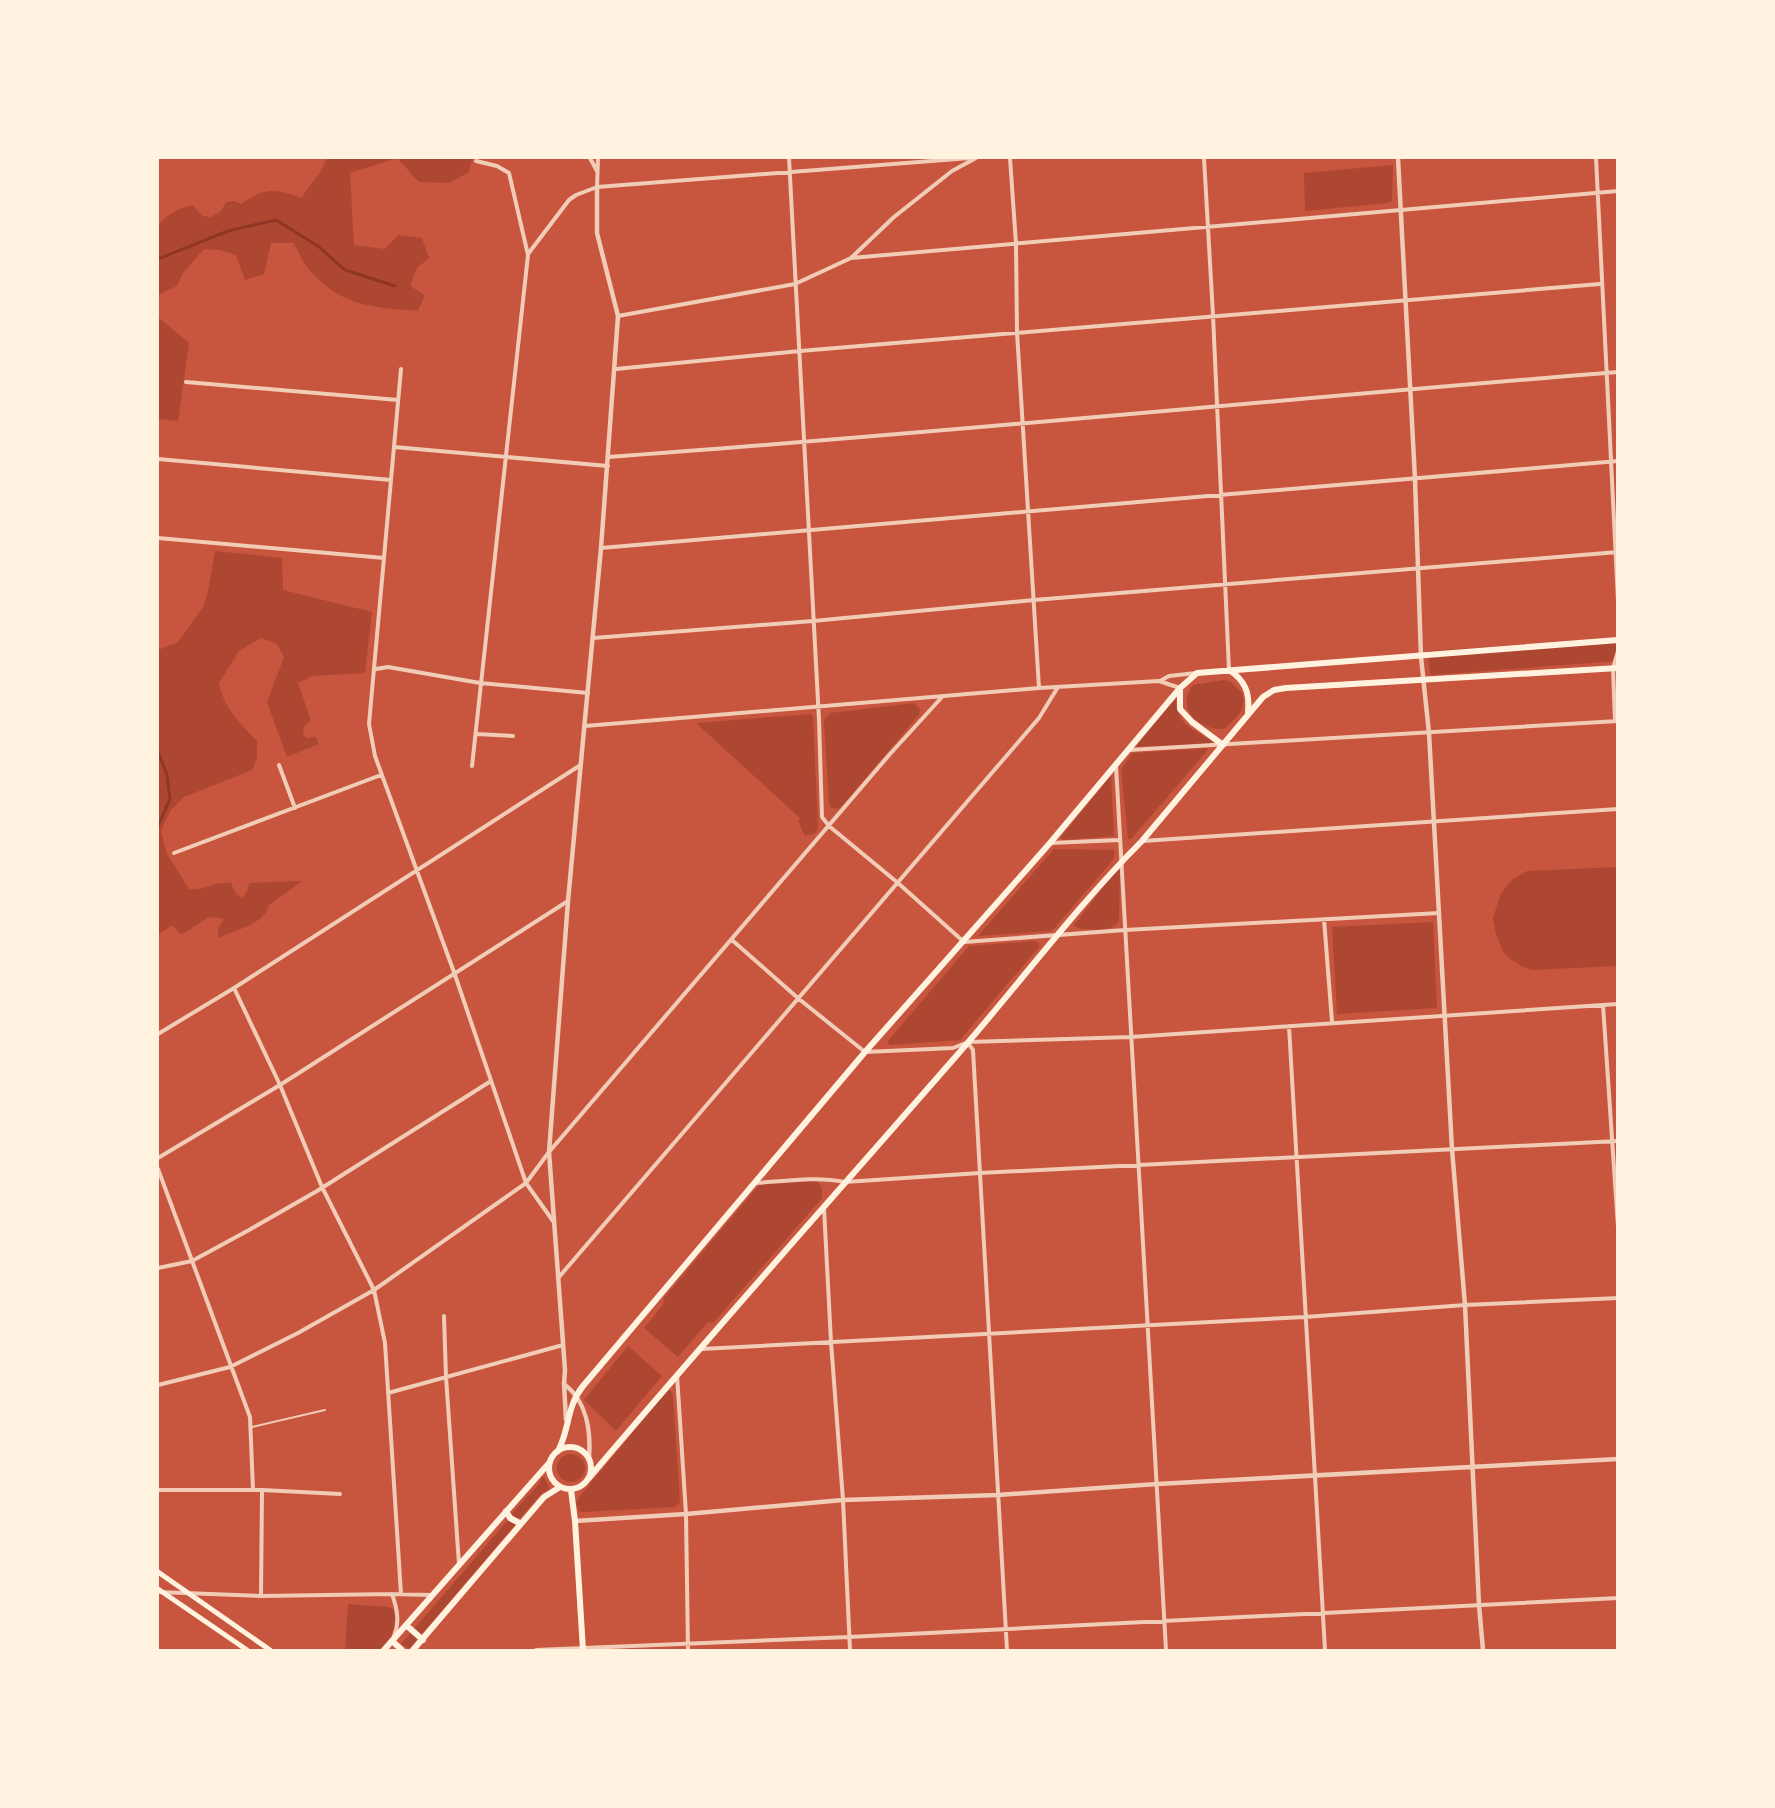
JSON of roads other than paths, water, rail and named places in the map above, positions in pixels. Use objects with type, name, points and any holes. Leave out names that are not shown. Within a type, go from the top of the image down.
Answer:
[{"type":"main road","points":[[384,1650],[550,1462],[564,1437],[576,1395],[865,1052],[1050,843],[1180,688],[1197,673],[1617,640]]},
{"type":"main road","points":[[550,1462],[552,1479],[560,1487],[571,1490],[580,1488],[968,1042],[1121,862],[1142,841],[1223,746],[1248,712],[1263,697],[1274,690],[1615,668]]},
{"type":"main road","points":[[1229,670],[1245,685],[1249,696],[1248,712]]},
{"type":"main road","points":[[1180,688],[1180,709],[1192,722],[1223,746]]},
{"type":"main road","points":[[558,1451],[564,1448],[576,1448],[585,1453],[592,1465],[589,1478]]},
{"type":"main road","points":[[413,1650],[544,1497],[560,1487]]},
{"type":"main road","points":[[571,1490],[583,1650]]},
{"type":"main road","points":[[507,1511],[510,1518],[521,1524]]},
{"type":"main road","points":[[158,1572],[270,1650]]},
{"type":"main road","points":[[159,1591],[247,1650]]},
{"type":"main road","points":[[406,1625],[423,1640]]},
{"type":"main road","points":[[392,1641],[402,1650]]},
{"type":"street","points":[[590,158],[598,172]]},
{"type":"street","points":[[567,1421],[564,1384],[566,1370],[549,1152],[579,766],[585,726],[616,369],[618,316],[597,233],[598,158]]},
{"type":"street","points":[[789,158],[822,817],[829,826],[964,942],[1125,930],[1439,913]]},
{"type":"street","points":[[528,255],[569,200],[597,187],[970,158]]},
{"type":"street","points":[[618,316],[795,284],[850,258],[894,217],[952,171],[976,158]]},
{"type":"street","points":[[1010,158],[1016,244],[1017,332],[1039,688]]},
{"type":"street","points":[[1204,158],[1229,670]]},
{"type":"street","points":[[1398,158],[1415,478],[1421,657],[1429,733],[1452,1149],[1465,1305],[1483,1650]]},
{"type":"street","points":[[1596,158],[1600,284],[1617,601]]},
{"type":"street","points":[[472,766],[528,255],[509,173],[497,166],[476,160]]},
{"type":"street","points":[[850,258],[1617,191]]},
{"type":"street","points":[[616,369],[1213,315],[1600,284]]},
{"type":"street","points":[[402,369],[376,669],[369,724],[381,775],[455,975],[526,1183],[553,1221]]},
{"type":"street","points":[[608,457],[804,443],[1409,388],[1617,372]]},
{"type":"street","points":[[186,382],[398,400]]},
{"type":"street","points":[[394,447],[608,466]]},
{"type":"street","points":[[158,459],[391,480]]},
{"type":"street","points":[[601,548],[1617,461]]},
{"type":"street","points":[[158,538],[384,558]]},
{"type":"street","points":[[593,638],[1616,552]]},
{"type":"street","points":[[1129,750],[1616,721],[1617,651]]},
{"type":"street","points":[[376,669],[388,667],[480,683],[588,693]]},
{"type":"street","points":[[1159,681],[1169,676],[1197,673]]},
{"type":"street","points":[[585,726],[1039,688],[1159,681],[1180,688]]},
{"type":"street","points":[[559,1277],[1039,718],[1058,687]]},
{"type":"street","points":[[158,1385],[230,1367],[298,1333],[374,1290],[526,1183],[549,1152],[942,697]]},
{"type":"street","points":[[476,734],[513,736]]},
{"type":"street","points":[[279,765],[295,808]]},
{"type":"street","points":[[158,1034],[234,988],[579,766]]},
{"type":"street","points":[[1116,766],[1166,1650]]},
{"type":"street","points":[[174,853],[381,775]]},
{"type":"street","points":[[1142,841],[1617,809]]},
{"type":"street","points":[[1050,843],[1119,840]]},
{"type":"street","points":[[158,1158],[280,1085],[568,901]]},
{"type":"street","points":[[1324,919],[1332,1022]]},
{"type":"street","points":[[732,940],[799,999],[865,1052],[953,1048],[968,1042],[1131,1037],[1617,1004]]},
{"type":"street","points":[[234,988],[280,1085],[322,1187],[374,1290],[384,1334],[401,1594]]},
{"type":"street","points":[[1604,1005],[1615,1142],[1617,1227]]},
{"type":"street","points":[[1289,1026],[1305,1317],[1317,1476],[1325,1650]]},
{"type":"street","points":[[968,1042],[973,1050],[1007,1650]]},
{"type":"street","points":[[158,1268],[192,1261],[322,1187],[491,1081]]},
{"type":"street","points":[[756,1183],[801,1180],[845,1182],[980,1173],[1615,1142]]},
{"type":"street","points":[[158,1169],[250,1417],[253,1490]]},
{"type":"street","points":[[824,1208],[843,1500],[850,1650]]},
{"type":"street","points":[[699,1349],[1617,1298]]},
{"type":"street","points":[[444,1316],[459,1565]]},
{"type":"street","points":[[388,1393],[563,1345]]},
{"type":"street","points":[[677,1374],[686,1514],[688,1650]]},
{"type":"street","points":[[564,1384],[576,1395],[586,1419],[590,1438],[589,1458]]},
{"type":"street","points":[[575,1521],[843,1500],[998,1495],[1617,1459]]},
{"type":"street","points":[[158,1490],[262,1490],[340,1494]]},
{"type":"street","points":[[261,1596],[262,1490]]},
{"type":"street","points":[[159,1591],[261,1596],[431,1595]]},
{"type":"street","points":[[392,1594],[398,1620],[392,1641]]},
{"type":"street","points":[[536,1650],[583,1650],[1617,1598]]},
{"type":"lane","points":[[252,1427],[325,1410]]},
{"type":"waterway","points":[[158,259],[228,231],[276,220],[318,246],[345,270],[395,286]]},
{"type":"waterway","points":[[158,751],[167,775],[170,799],[158,826]]}]
